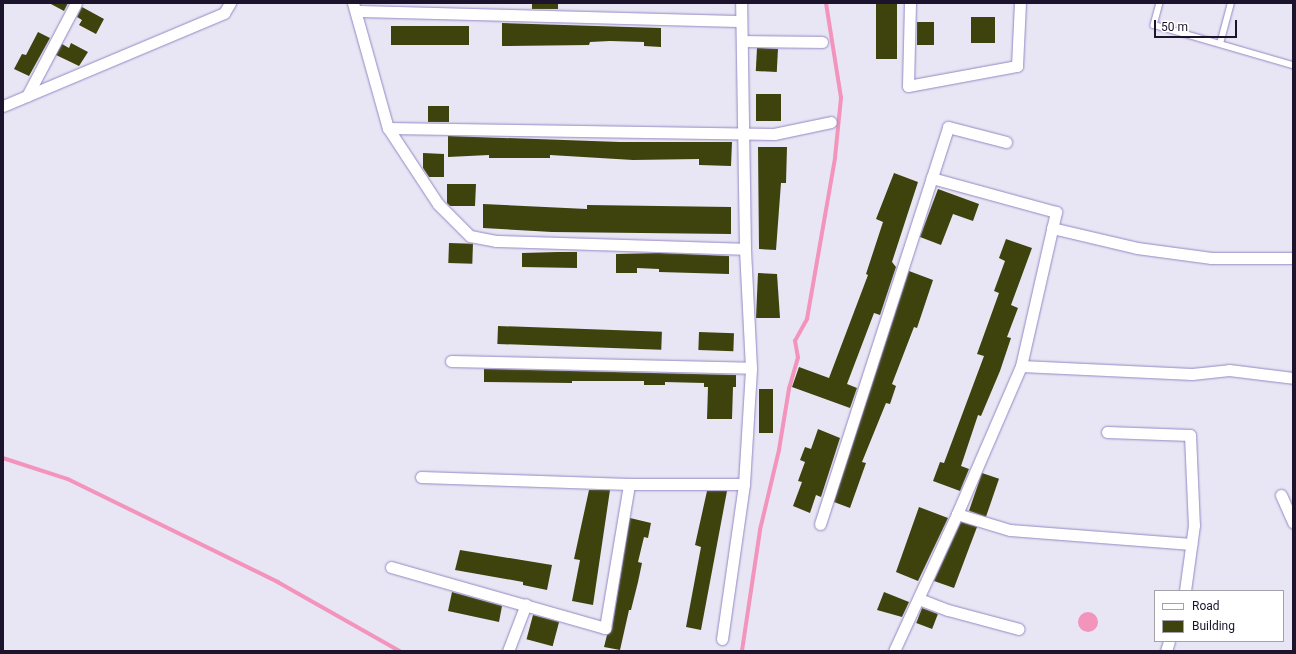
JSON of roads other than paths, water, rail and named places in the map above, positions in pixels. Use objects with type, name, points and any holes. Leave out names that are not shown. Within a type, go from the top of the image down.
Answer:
[{"type":"street","points":[[28,96],[76,3]]},
{"type":"street","points":[[3,106],[224,13],[230,3]]},
{"type":"street","points":[[722,639],[744,484],[752,368],[745,249],[745,133],[741,3]]},
{"type":"street","points":[[910,3],[908,86],[1017,66],[1020,3]]},
{"type":"street","points":[[741,21],[355,7],[388,128],[438,204],[463,230],[478,239],[745,249]]},
{"type":"street","points":[[742,41],[822,42]]},
{"type":"street","points":[[388,128],[774,134],[831,122]]},
{"type":"street","points":[[820,524],[948,127],[1006,142]]},
{"type":"street","points":[[894,651],[957,514],[1021,366],[1056,212],[932,178]]},
{"type":"street","points":[[1052,228],[1137,248],[1211,258],[1293,258]]},
{"type":"street","points":[[451,361],[752,368]]},
{"type":"street","points":[[1021,366],[1192,374],[1229,370],[1293,378]]},
{"type":"street","points":[[1107,432],[1190,435],[1194,525],[1185,590]]},
{"type":"street","points":[[421,477],[629,484],[744,484]]},
{"type":"street","points":[[391,567],[526,604],[604,628],[629,484]]},
{"type":"street","points":[[1281,495],[1293,522]]},
{"type":"street","points":[[957,514],[1010,530],[1191,544]]},
{"type":"street","points":[[919,599],[961,614],[1019,629]]},
{"type":"street","points":[[508,651],[526,604]]},
{"type":"lane","points":[[1160,3],[1154,25],[1293,64]]},
{"type":"lane","points":[[1220,44],[1231,3]]},
{"type":"waterway","points":[[742,651],[760,530],[779,450],[789,389],[798,358],[795,341],[807,319],[835,158],[841,98],[826,3]]},
{"type":"waterway","points":[[3,458],[68,479],[278,582],[400,651]]}]
